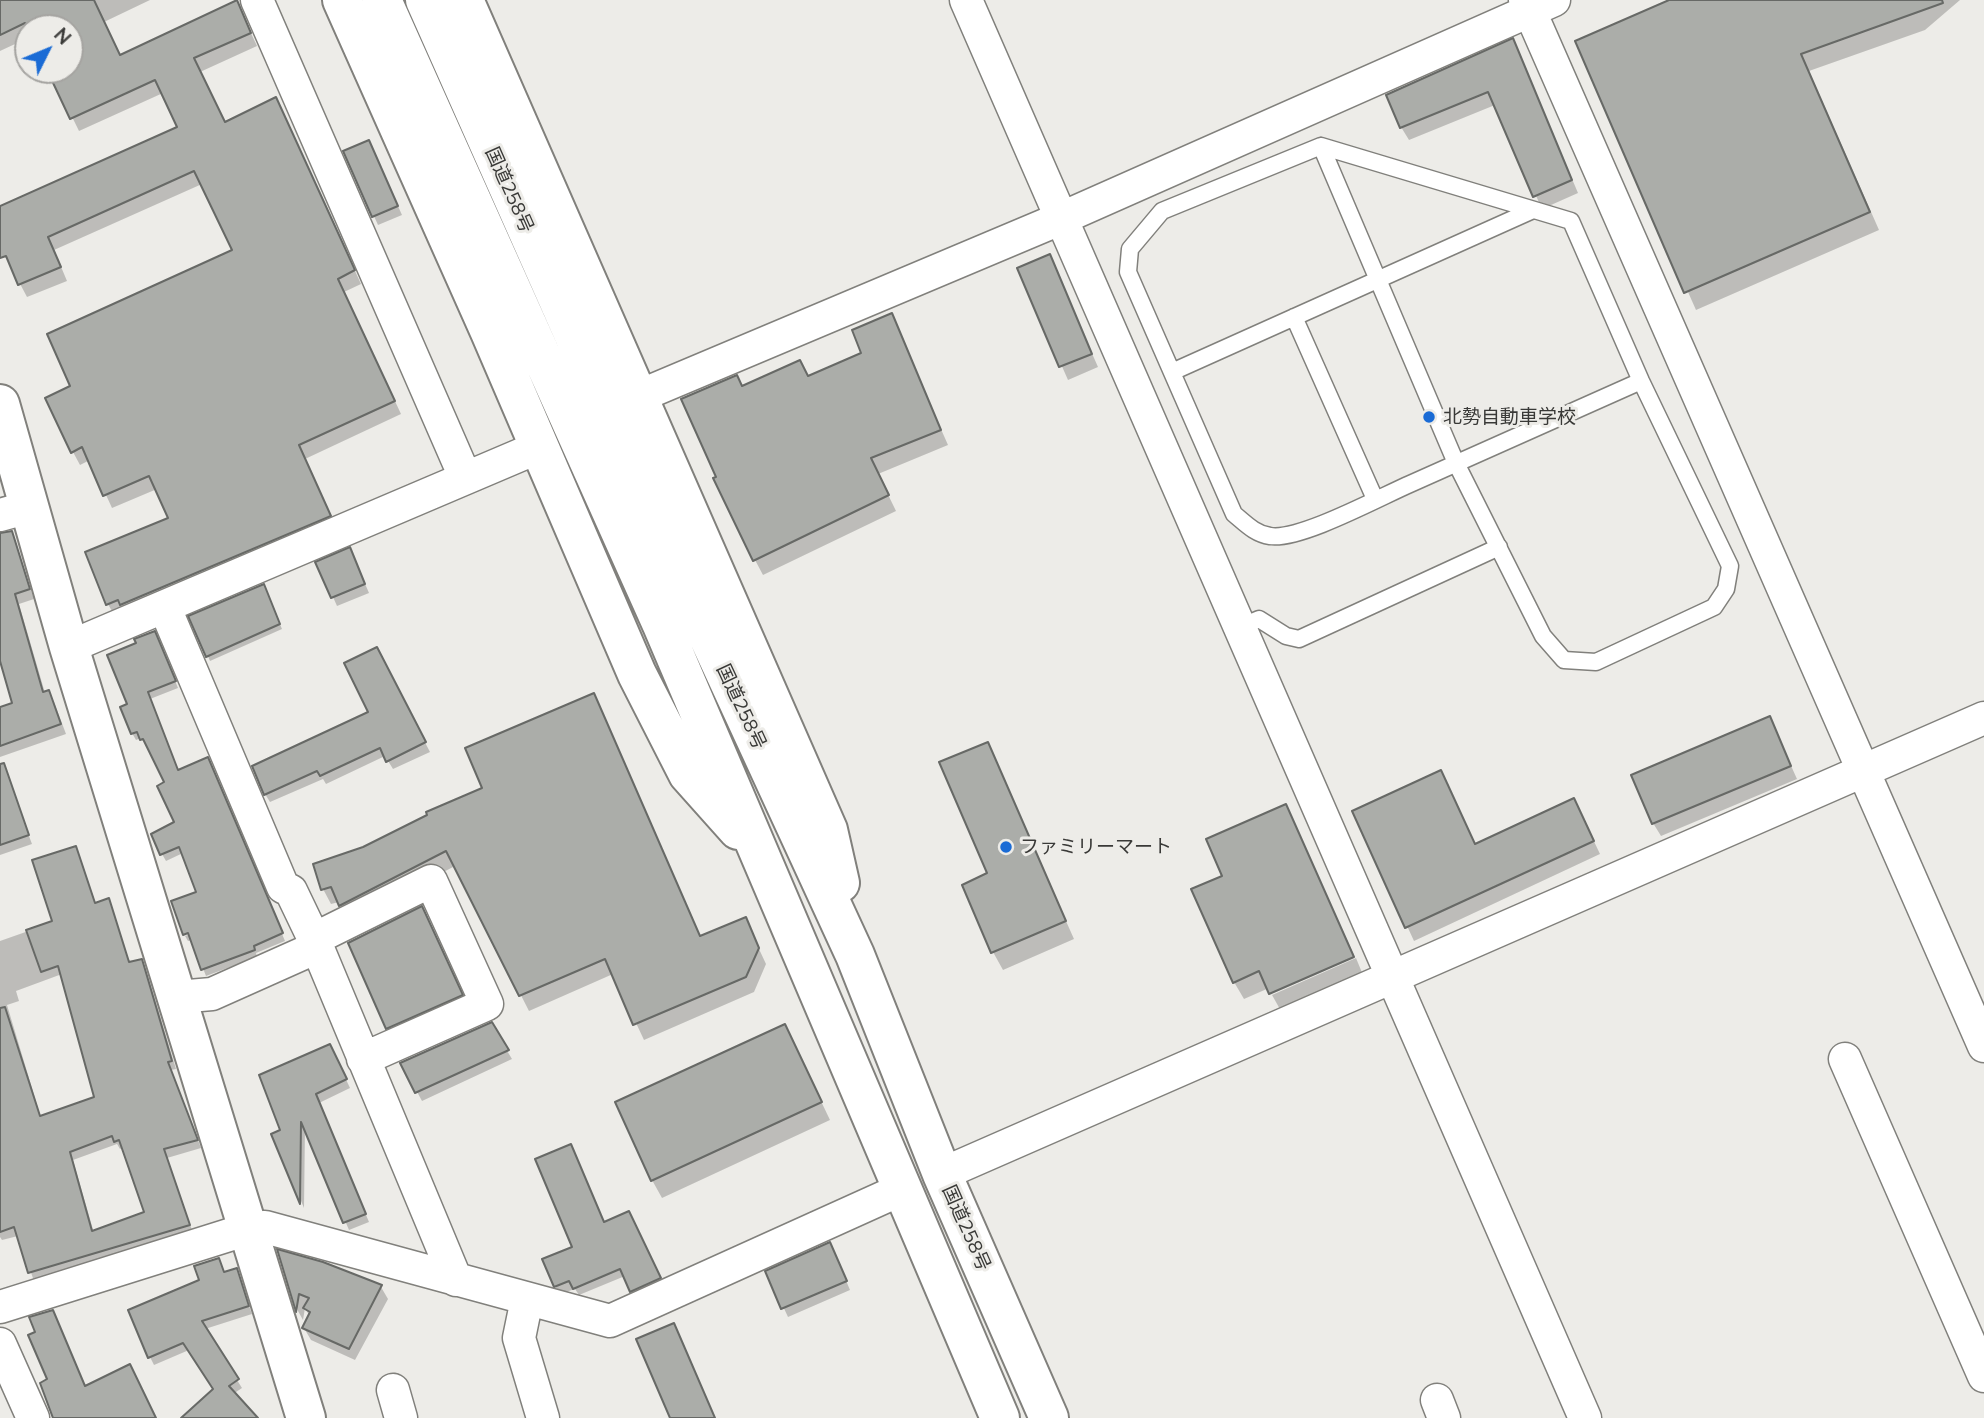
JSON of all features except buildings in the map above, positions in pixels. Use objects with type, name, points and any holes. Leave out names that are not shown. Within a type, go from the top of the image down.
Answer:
[{"type":"main road","points":[[342,0],[637,674],[688,774],[758,852]]},
{"type":"main road","name":"国道258号","points":[[382,0],[662,625],[1000,1418]]},
{"type":"main road","name":"国道258号","points":[[425,0],[695,608],[855,955],[942,1174],[1049,1418]]},
{"type":"main road","points":[[464,0],[828,830],[855,955]]},
{"type":"main road","points":[[0,404],[14,511],[69,647],[306,1418]]},
{"type":"street","points":[[257,0],[465,477]]},
{"type":"street","points":[[966,0],[1585,1418]]},
{"type":"street","points":[[637,397],[1062,218],[1536,4],[1863,771],[1984,1046]]},
{"type":"street","points":[[69,647],[539,447]]},
{"type":"street","points":[[165,608],[283,887],[291,891],[315,944],[456,1280]]},
{"type":"street","points":[[942,1174],[1394,979],[1984,718]]},
{"type":"street","points":[[177,997],[212,994],[315,944],[431,881],[487,1004],[363,1059]]},
{"type":"street","points":[[1846,1059],[1984,1376]]},
{"type":"street","points":[[0,1307],[248,1229],[265,1227],[610,1321],[901,1190]]},
{"type":"street","points":[[527,1299],[519,1338],[543,1418]]},
{"type":"street","points":[[0,1344],[33,1418]]},
{"type":"lane","points":[[1321,146],[1456,463],[1543,636],[1564,660],[1596,662],[1714,607],[1726,589],[1730,566],[1641,381],[1571,221],[1321,146],[1162,211],[1130,249],[1128,272],[1234,514],[1251,529],[1270,537],[1296,534],[1456,463],[1641,381]]},
{"type":"lane","points":[[1172,372],[1532,210]]},
{"type":"lane","points":[[1294,317],[1375,499]]},
{"type":"lane","points":[[1240,627],[1259,619],[1286,636],[1299,639],[1499,547]]},
{"type":"place","name":"北勢自動車学校","points":[[1429,417]]},
{"type":"place","name":"ファミリーマート","points":[[1006,847]]}]
